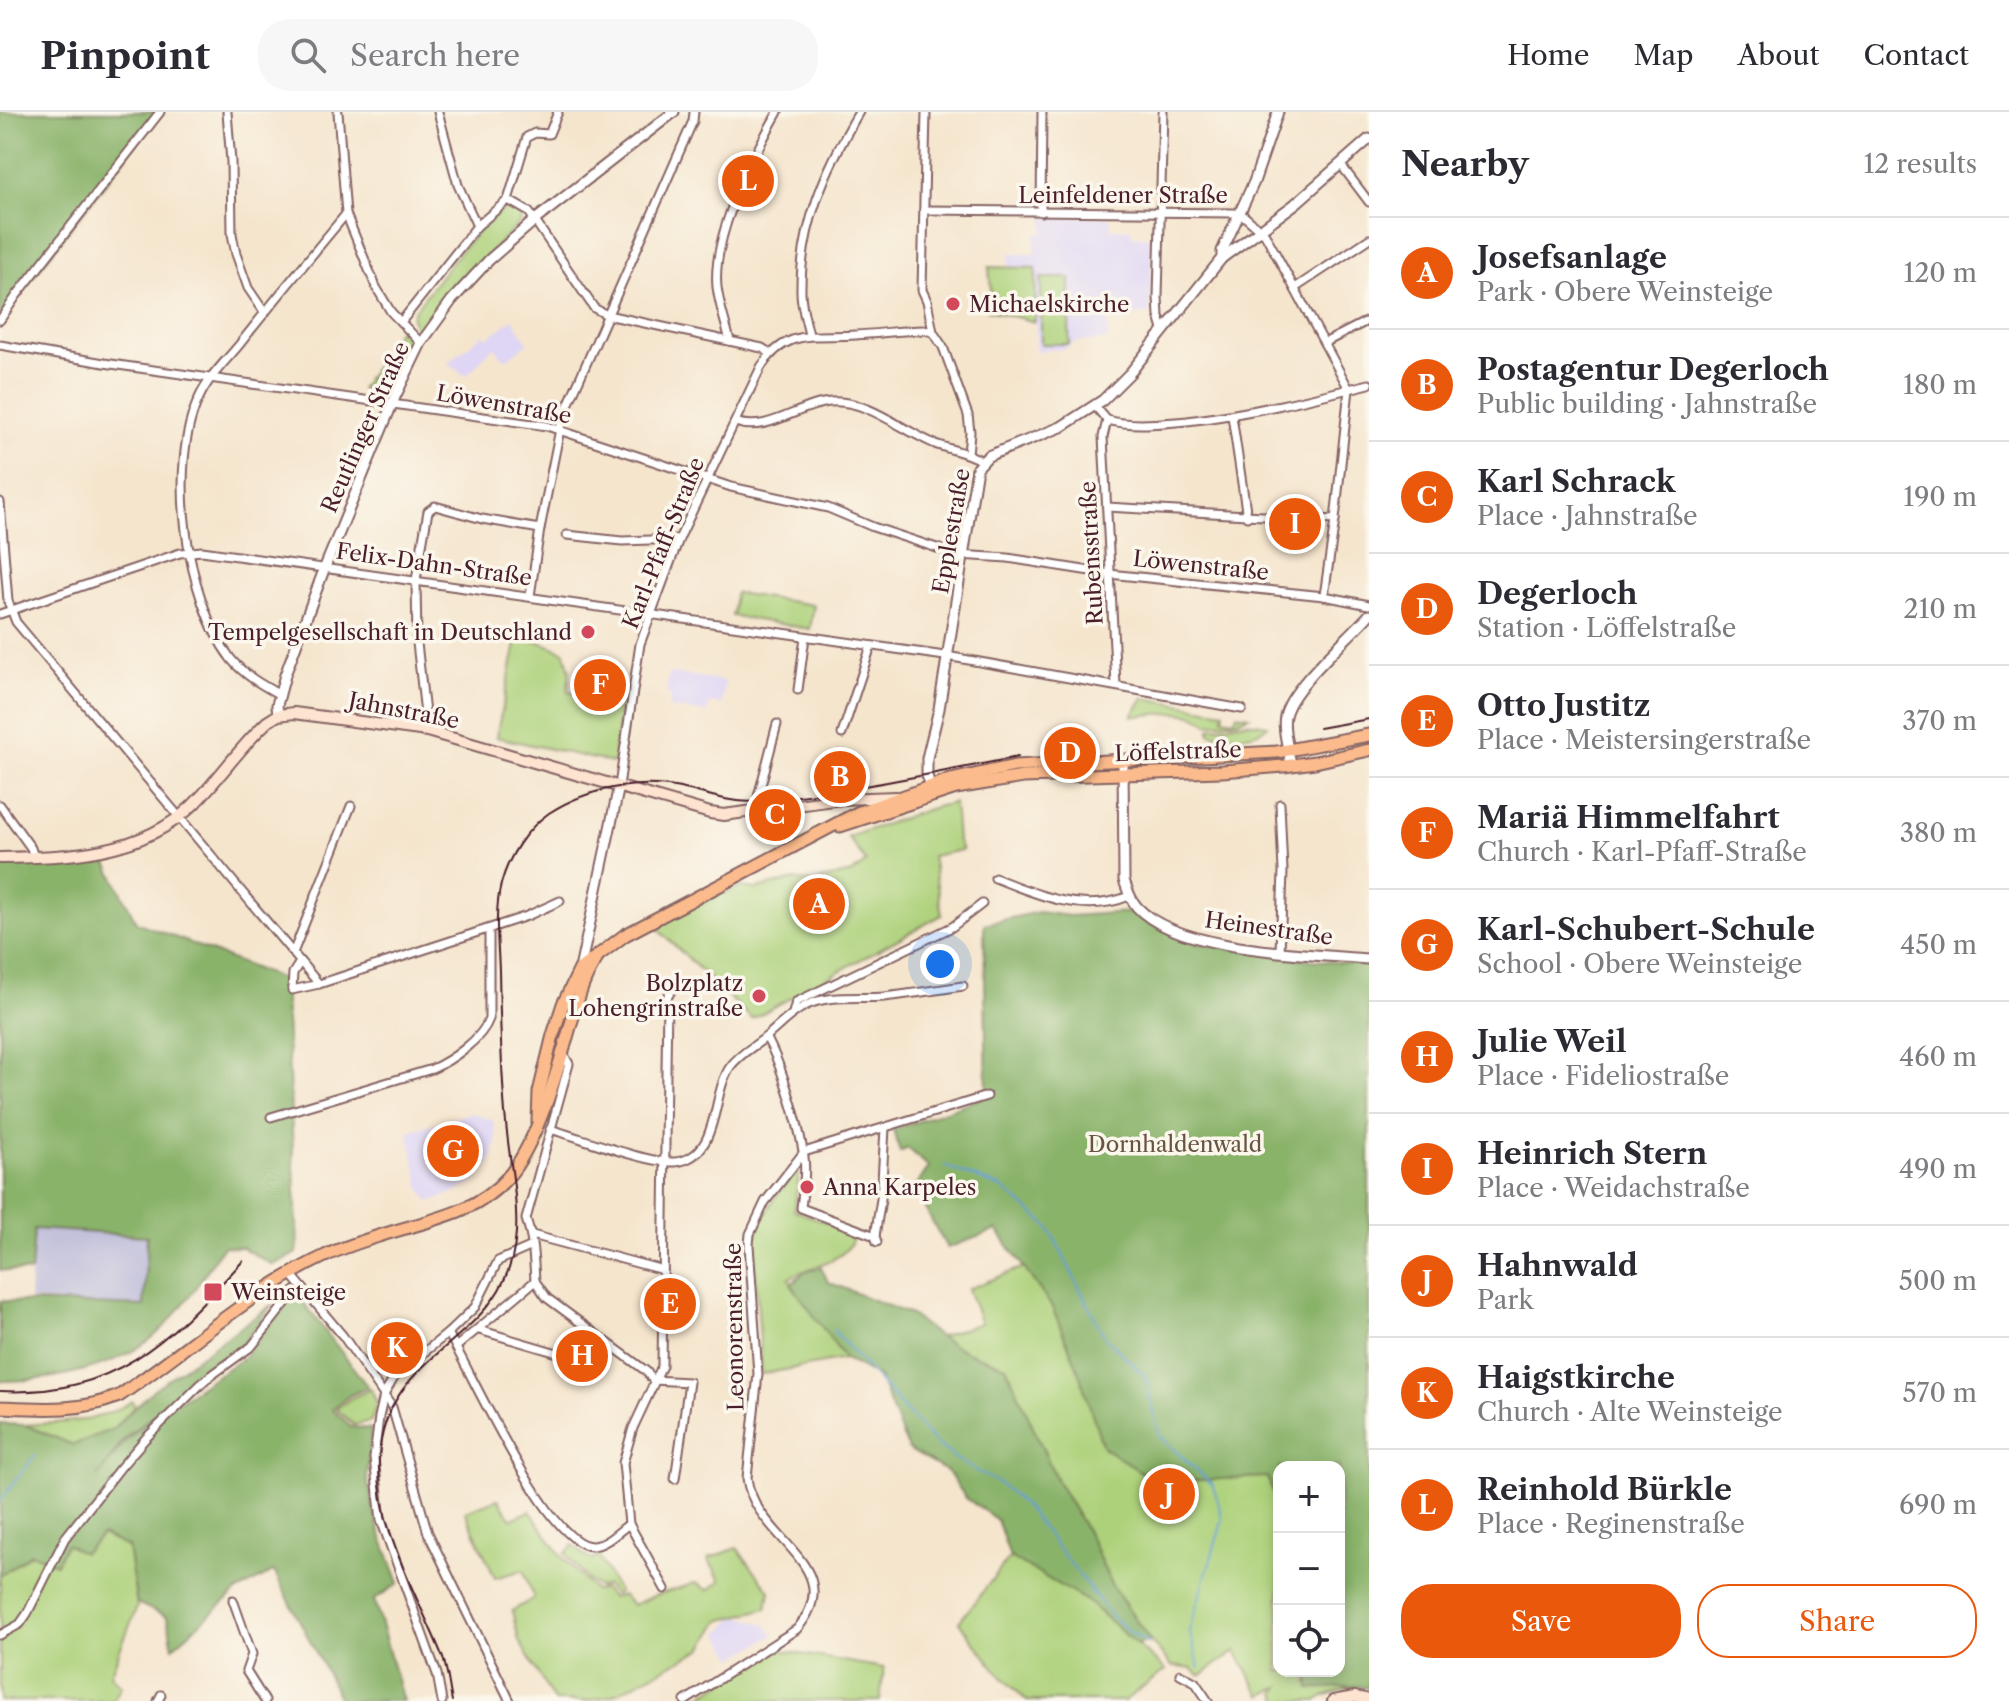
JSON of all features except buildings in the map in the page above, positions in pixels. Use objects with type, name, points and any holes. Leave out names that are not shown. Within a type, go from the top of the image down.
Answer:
[{"type":"main road","name":"Jahnstraße","points":[[278,715],[316,715],[427,731],[724,815],[841,799],[898,797]]},
{"type":"main road","points":[[0,858],[75,855],[109,849],[148,836],[181,817],[258,731],[278,715]]},
{"type":"main road","name":"Löffelstraße","points":[[828,829],[889,810],[932,790],[1015,766],[1289,750],[1369,735]]},
{"type":"main road","name":"Löffelstraße","points":[[828,829],[873,806],[932,790],[1023,777],[1291,765],[1369,750]]},
{"type":"main road","points":[[841,799],[847,818]]},
{"type":"main road","name":"Jahnstraße","points":[[854,799],[889,810]]},
{"type":"main road","points":[[538,1121],[539,1092],[553,1035],[563,1004],[580,969],[625,935],[828,829]]},
{"type":"main road","points":[[0,1407],[79,1408],[119,1396],[291,1274],[335,1251],[447,1216],[482,1200],[516,1166],[538,1121],[590,969],[603,949]]},
{"type":"main road","points":[[578,1001],[580,969]]},
{"type":"main road","points":[[1333,1701],[1355,1697],[1369,1700]]},
{"type":"street","points":[[0,320],[160,112]]},
{"type":"street","points":[[227,112],[232,234],[248,288],[265,313]]},
{"type":"street","points":[[338,112],[346,214],[376,287],[391,312],[421,343]]},
{"type":"street","points":[[438,112],[458,185],[477,226]]},
{"type":"street","points":[[558,112],[549,134],[535,133],[527,137],[508,200],[527,210],[535,220],[594,308],[607,315],[762,348],[770,353],[786,342],[809,335],[933,332]]},
{"type":"street","name":"Reutlinger Straße","points":[[278,715],[280,695],[325,567],[392,404],[421,343],[478,271],[535,220],[674,112]]},
{"type":"street","points":[[530,596],[559,429],[693,121],[694,112]]},
{"type":"street","points":[[730,341],[717,286],[718,256],[736,199],[759,145],[778,112]]},
{"type":"street","points":[[809,335],[801,293],[808,221],[820,189],[859,112]]},
{"type":"street","points":[[926,112],[922,290],[933,332],[943,347],[965,405],[970,432],[968,454]]},
{"type":"street","points":[[1041,212],[1042,112]]},
{"type":"street","points":[[1163,112],[1158,307],[1163,330]]},
{"type":"street","name":"Epplestraße","points":[[932,790],[927,776],[927,758],[935,728],[974,481],[982,461],[1000,450],[1061,427],[1095,406],[1130,373],[1222,258],[1222,251],[1241,214],[1278,112]]},
{"type":"street","points":[[1222,258],[1295,204],[1369,139]]},
{"type":"street","points":[[1341,165],[1369,202]]},
{"type":"street","name":"Reutlinger Straße","points":[[401,322],[477,226],[508,200]]},
{"type":"street","name":"Leinfeldener Straße","points":[[926,210],[1241,214],[1260,228],[1349,389]]},
{"type":"street","points":[[280,695],[245,674],[224,648],[202,601],[192,571],[183,499],[184,458],[191,416],[200,395],[346,214]]},
{"type":"street","points":[[1295,288],[1369,239]]},
{"type":"street","points":[[1324,343],[1369,320]]},
{"type":"street","name":"Löwenstraße","points":[[0,345],[23,351],[559,429],[707,479],[828,508],[940,550],[963,555],[1008,558],[1109,574],[1324,596],[1369,605]]},
{"type":"street","name":"Karl-Pfaff-Straße","points":[[580,969],[619,786],[640,644],[679,539],[770,353]]},
{"type":"street","points":[[1095,406],[1107,420],[1135,424],[1163,423],[1232,416],[1369,384]]},
{"type":"street","points":[[1324,596],[1349,389]]},
{"type":"street","points":[[735,422],[768,422],[827,402],[843,402],[861,407],[936,445],[982,461]]},
{"type":"street","points":[[1232,416],[1247,517]]},
{"type":"street","name":"Rubensstraße","points":[[1107,420],[1103,437],[1116,685]]},
{"type":"street","points":[[0,502],[10,611],[16,622],[319,984]]},
{"type":"street","points":[[427,731],[417,643],[416,580],[428,511],[435,506],[482,519],[540,529]]},
{"type":"street","points":[[1107,507],[1335,520]]},
{"type":"street","points":[[567,535],[622,541],[679,539]]},
{"type":"street","name":"Felix-Dahn-Straße","points":[[0,614],[180,553],[191,552],[325,567],[947,656],[1242,709]]},
{"type":"street","points":[[1291,765],[1284,722],[1290,702],[1369,615]]},
{"type":"street","points":[[798,690],[805,637]]},
{"type":"street","points":[[842,734],[871,646]]},
{"type":"street","points":[[758,810],[758,797],[777,724]]},
{"type":"street","points":[[995,878],[1033,893],[1088,905],[1110,904],[1129,896],[1124,880],[1123,760]]},
{"type":"street","points":[[1280,804],[1283,871],[1280,952]]},
{"type":"street","points":[[0,805],[31,848],[34,857]]},
{"type":"street","points":[[293,953],[351,806]]},
{"type":"street","name":"Heinestraße","points":[[1129,896],[1149,917],[1179,931],[1215,942],[1280,952],[1369,959]]},
{"type":"street","points":[[300,962],[293,973],[292,990],[489,929],[560,901]]},
{"type":"street","points":[[793,1013],[796,1002],[952,927],[982,904]]},
{"type":"street","points":[[271,1117],[432,1069],[453,1057],[482,1031],[489,1019],[489,929]]},
{"type":"street","points":[[550,1129],[664,1162],[688,1158],[704,1143],[726,1074],[743,1053],[793,1013],[822,1000],[963,986]]},
{"type":"street","points":[[665,1589],[629,1524],[623,1463],[633,1428],[662,1366],[667,998],[672,989]]},
{"type":"street","points":[[766,1037],[780,1070],[804,1152],[801,1208],[876,1239],[885,1128]]},
{"type":"street","points":[[563,1053],[569,1064],[526,1219],[532,1235],[530,1247],[535,1281],[547,1298],[646,1371],[653,1380],[689,1382],[675,1479]]},
{"type":"street","points":[[804,1152],[987,1096]]},
{"type":"street","name":"Leonorenstraße","points":[[685,1701],[784,1639],[808,1616],[814,1589],[809,1570],[750,1497],[747,1478],[758,1374],[750,1234],[757,1215],[772,1191],[804,1152]]},
{"type":"street","points":[[532,1235],[663,1270]]},
{"type":"street","points":[[442,1701],[437,1674],[381,1520],[374,1458],[384,1395],[395,1376],[475,1307],[498,1261],[530,1247]]},
{"type":"street","points":[[291,1274],[343,1336],[395,1416],[433,1544],[510,1701]]},
{"type":"street","points":[[456,1347],[535,1281]]},
{"type":"street","points":[[0,1635],[20,1624],[65,1538],[145,1439],[205,1380],[252,1346],[295,1291]]},
{"type":"street","points":[[479,1330],[598,1365],[607,1362]]},
{"type":"street","points":[[448,1333],[501,1436],[543,1505],[570,1534],[591,1546],[629,1524]]},
{"type":"street","points":[[233,1600],[252,1654],[246,1671],[265,1701]]},
{"type":"street","points":[[1180,1674],[1195,1682],[1208,1701]]},
{"type":"shaded area","points":[[1044,216],[1110,217],[1111,229],[1132,229],[1132,236],[1152,237],[1150,314],[1108,315],[1108,340],[1074,342],[1065,349],[1036,351],[1036,268],[1009,267],[1009,254],[1035,254],[1035,234],[1044,233]]},
{"type":"shaded area","points":[[513,319],[528,343],[505,360],[494,346],[466,376],[448,363],[483,334],[487,338]]},
{"type":"shaded area","points":[[669,673],[725,681],[722,705],[709,703],[707,713],[669,708],[671,695],[666,694]]},
{"type":"shaded area","points":[[472,1113],[494,1121],[496,1143],[492,1159],[476,1180],[429,1202],[420,1186],[408,1131]]},
{"type":"shaded area","points":[[33,1229],[148,1236],[144,1307],[29,1300]]},
{"type":"shaded area","points":[[742,1617],[765,1624],[774,1635],[735,1658],[719,1633],[734,1618]]},
{"type":"green space","points":[[0,112],[160,112],[0,320]]},
{"type":"green space","points":[[511,208],[521,217],[520,223],[443,298],[420,332],[415,329],[414,311],[446,270],[488,222]]},
{"type":"green space","points":[[989,267],[1036,268],[1035,322],[988,310],[991,291]]},
{"type":"green space","points":[[1041,278],[1070,278],[1069,344],[1041,344]]},
{"type":"green space","points":[[399,329],[412,344],[391,394],[361,389]]},
{"type":"green space","points":[[735,593],[814,605],[810,629],[732,616]]},
{"type":"green space","points":[[517,640],[540,642],[565,652],[570,672],[568,691],[621,697],[613,763],[496,737]]},
{"type":"green space","points":[[1144,698],[1224,712],[1223,718],[1234,720],[1237,714],[1249,716],[1237,721],[1208,724],[1201,718],[1183,713],[1132,716]]},
{"type":"green space","points":[[1247,722],[1268,725],[1241,736],[1210,733],[1210,728]]},
{"type":"green space","points":[[954,803],[957,839],[962,850],[932,856],[942,915],[752,1019],[650,922],[741,887],[756,889],[794,880],[811,882],[852,873],[866,862],[848,837]]},
{"type":"green space","points":[[105,859],[136,922],[284,980],[297,1253],[273,1265],[241,1247],[223,1246],[178,1311],[146,1343],[107,1363],[85,1370],[41,1379],[0,1381],[0,1301],[144,1306],[147,1236],[34,1229],[31,1272],[0,1270],[0,863]]},
{"type":"green space","name":"Dornhaldenwald","points":[[1038,912],[1069,916],[1131,912],[1194,943],[1369,965],[1369,1688],[1310,1689],[1309,1677],[1345,1677],[1345,1461],[1273,1461],[1273,1492],[1267,1477],[1156,1482],[1103,1447],[1075,1361],[1052,1307],[997,1230],[947,1248],[914,1189],[929,1167],[908,1148],[900,1152],[893,1130],[987,1096],[984,924]]},
{"type":"green space","points":[[796,1172],[799,1174],[794,1210],[853,1233],[846,1250],[838,1256],[789,1278],[845,1359],[762,1374],[754,1247],[764,1216]]},
{"type":"green space","points":[[821,1267],[828,1282],[911,1315],[966,1352],[1006,1366],[1057,1481],[1091,1539],[1111,1584],[1150,1641],[1137,1645],[1087,1601],[1010,1557],[997,1520],[966,1498],[948,1472],[908,1449],[879,1377],[845,1359],[791,1284],[803,1273]]},
{"type":"green space","points":[[1024,1267],[1052,1307],[1075,1361],[1243,1477],[1267,1477],[1273,1492],[1273,1677],[1308,1677],[1308,1683],[1357,1686],[1323,1696],[1317,1701],[1280,1701],[1276,1693],[1280,1687],[1261,1696],[1236,1651],[1200,1676],[1192,1669],[1172,1666],[1150,1641],[1111,1584],[1091,1539],[1057,1481],[1006,1366],[966,1352],[939,1337],[981,1323],[968,1289]]},
{"type":"green space","points":[[290,1298],[300,1298],[368,1387],[350,1395],[332,1409],[351,1427],[371,1429],[367,1479],[377,1524],[399,1583],[374,1600],[403,1701],[341,1701],[274,1571],[236,1592],[173,1647],[167,1617],[137,1603],[128,1547],[102,1535],[83,1553],[66,1544],[56,1564],[31,1553],[0,1576],[0,1424],[25,1425],[73,1445],[113,1429],[154,1389],[273,1304],[241,1345],[125,1438],[97,1477],[126,1440],[148,1421],[243,1358]]},
{"type":"green space","points":[[371,1389],[377,1403],[371,1421],[354,1425],[336,1409],[351,1398]]},
{"type":"green space","points":[[132,1401],[135,1406],[113,1429],[73,1445],[25,1425],[93,1418]]},
{"type":"green space","points":[[498,1499],[512,1519],[530,1511],[563,1558],[595,1591],[604,1589],[612,1598],[622,1595],[633,1605],[696,1583],[708,1590],[721,1581],[708,1559],[737,1548],[770,1591],[767,1608],[719,1621],[702,1649],[613,1695],[588,1701],[554,1701],[519,1641],[512,1611],[534,1598],[523,1570],[495,1578],[465,1511]]},
{"type":"green space","points":[[101,1535],[128,1547],[137,1607],[110,1675],[121,1686],[113,1701],[0,1701],[0,1576],[31,1553],[55,1564],[67,1543]]},
{"type":"green space","points":[[573,1545],[593,1560],[598,1555],[618,1592],[614,1595],[606,1585],[599,1588],[589,1581],[565,1554]]},
{"type":"green space","points":[[1010,1557],[1087,1601],[1166,1670],[1124,1701],[1027,1701],[1001,1676],[959,1622]]},
{"type":"green space","points":[[779,1650],[884,1668],[880,1701],[691,1701]]},
{"type":"waterway","points":[[945,1166],[1002,1188],[1048,1226],[1104,1336],[1145,1376],[1160,1437],[1213,1485],[1223,1519],[1189,1631],[1200,1669]]},
{"type":"waterway","points":[[833,1330],[934,1442],[959,1461],[1000,1484],[1025,1506],[1112,1617],[1149,1644]]},
{"type":"waterway","points":[[0,1501],[35,1455]]},
{"type":"tram line","points":[[1319,728],[1369,719]]},
{"type":"tram line","points":[[452,1701],[443,1658],[391,1537],[384,1511],[379,1459],[386,1421],[402,1391],[423,1367],[471,1324],[493,1299],[509,1270],[516,1218],[503,1085],[497,916],[501,884],[513,854],[533,827],[549,813],[581,797],[617,787],[671,786],[751,802],[857,787],[1018,757]]},
{"type":"tram line","points":[[0,1391],[41,1390],[77,1384],[109,1373],[138,1358],[190,1315],[243,1261]]},
{"type":"place","name":"Reinhold Bürkle","points":[[748,181]]},
{"type":"place","name":"Michaelskirche","points":[[953,304]]},
{"type":"place","name":"Heinrich Stern","points":[[1295,524]]},
{"type":"place","name":"Tempelgesellschaft in Deutschland","points":[[588,632]]},
{"type":"place","name":"Mariä Himmelfahrt","points":[[600,685]]},
{"type":"place","name":"Degerloch","points":[[1070,753]]},
{"type":"place","name":"Postagentur Degerloch","points":[[840,777]]},
{"type":"place","name":"Karl Schrack","points":[[775,815]]},
{"type":"place","name":"Josefsanlage","points":[[819,904]]},
{"type":"place","name":"Bolzplatz Lohengrinstraße","points":[[759,996]]},
{"type":"place","name":"Karl-Schubert-Schule","points":[[453,1151]]},
{"type":"place","name":"Anna Karpeles","points":[[807,1187]]},
{"type":"place","name":"Weinsteige","points":[[213,1292]]},
{"type":"place","name":"Otto Justitz","points":[[670,1304]]},
{"type":"place","name":"Haigstkirche","points":[[397,1348]]},
{"type":"place","name":"Julie Weil","points":[[582,1356]]},
{"type":"place","name":"Hahnwald","points":[[1169,1494]]}]
